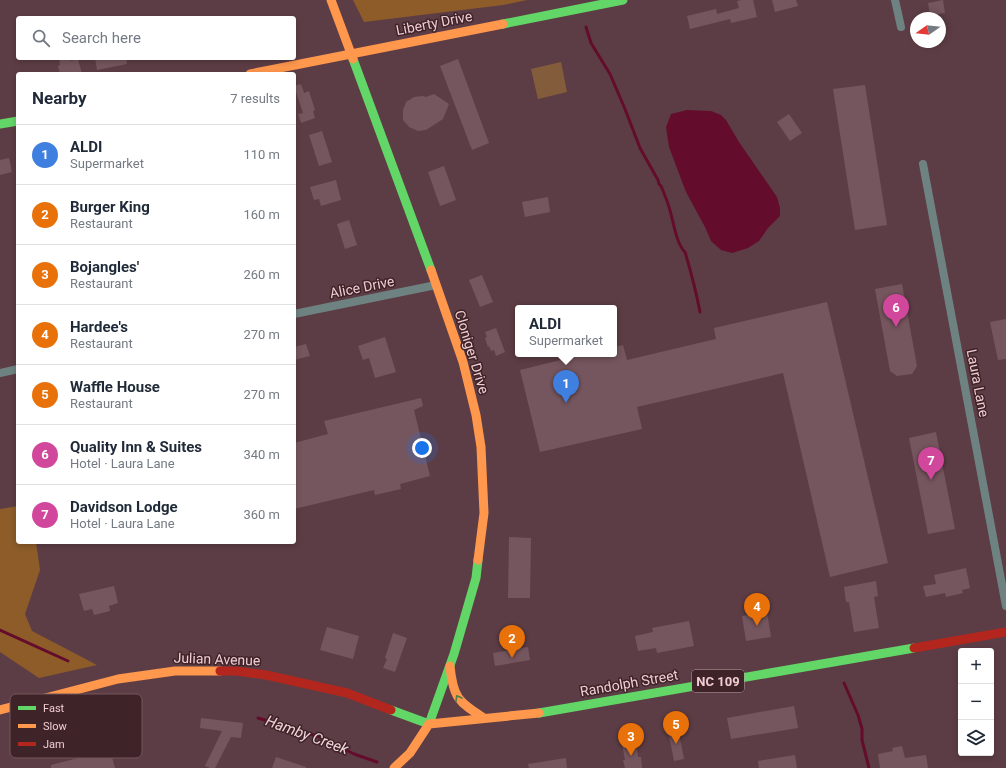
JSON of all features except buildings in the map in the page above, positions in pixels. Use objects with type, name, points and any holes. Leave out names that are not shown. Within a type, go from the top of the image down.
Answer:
[{"type":"main road","name":"Cloniger Drive","points":[[331,0],[409,208],[463,362],[476,415],[481,447],[484,513],[476,578],[450,666],[429,724]]},
{"type":"main road","name":"Liberty Drive","points":[[260,72],[622,0]]},
{"type":"main road","points":[[0,124],[16,121]]},
{"type":"main road","name":"Randolph Street","points":[[429,724],[546,712],[1006,632]]},
{"type":"main road","points":[[450,666],[451,681],[457,700],[463,706],[484,718]]},
{"type":"main road","name":"Julian Avenue","points":[[61,694],[118,679],[175,671],[236,671],[266,674],[347,693],[429,724]]},
{"type":"main road","name":"Julian Avenue","points":[[0,710],[10,707]]},
{"type":"main road","points":[[394,768],[410,753],[429,724]]},
{"type":"street","points":[[895,0],[901,27]]},
{"type":"street","name":"Laura Lane","points":[[923,164],[1006,606]]},
{"type":"street","name":"Alice Drive","points":[[296,314],[436,286]]},
{"type":"street","points":[[0,373],[16,370]]},
{"type":"shaded area","points":[[353,0],[527,0],[503,5],[364,22]]},
{"type":"shaded area","points":[[561,62],[567,92],[538,99],[531,69]]},
{"type":"shaded area","points":[[687,110],[711,111],[721,115],[726,120],[739,142],[777,197],[780,208],[780,216],[768,228],[759,241],[748,248],[732,253],[721,250],[711,241],[686,192],[669,147],[666,127],[671,114]]},
{"type":"shaded area","points":[[16,506],[16,544],[36,544],[40,570],[25,614],[32,631],[97,665],[39,678],[0,652],[0,509]]},
{"type":"waterway","points":[[586,27],[591,43],[610,74],[640,148],[661,186],[679,243],[685,252],[700,312]]},
{"type":"waterway","name":"Hamby Creek","points":[[0,630],[68,661]]},
{"type":"waterway","points":[[844,683],[858,715],[869,768]]},
{"type":"waterway","name":"Hamby Creek","points":[[258,718],[320,737],[354,754],[377,762]]},
{"type":"traffic: fast","points":[[503,24],[623,0]]},
{"type":"traffic: fast","points":[[353,59],[431,270]]},
{"type":"traffic: fast","points":[[0,124],[16,121]]},
{"type":"traffic: fast","points":[[391,710],[429,724],[454,654],[476,578],[478,560]]},
{"type":"traffic: fast","points":[[539,713],[914,648]]},
{"type":"traffic: slow","points":[[331,0],[353,59]]},
{"type":"traffic: slow","points":[[260,72],[503,24]]},
{"type":"traffic: slow","points":[[431,270],[463,362],[476,415],[481,447],[484,513],[478,560]]},
{"type":"traffic: slow","points":[[450,666],[453,685],[458,698],[484,718]]},
{"type":"traffic: slow","points":[[61,694],[118,679],[175,671],[220,671]]},
{"type":"traffic: slow","points":[[0,710],[10,707]]},
{"type":"traffic: slow","points":[[394,768],[410,753],[429,724],[539,713]]},
{"type":"traffic: jam","points":[[914,648],[1006,632]]},
{"type":"traffic: jam","points":[[220,671],[236,671],[266,675],[347,693],[391,710]]},
{"type":"place","name":"Quality Inn & Suites","points":[[896,327]]},
{"type":"place","name":"ALDI","points":[[566,403]]},
{"type":"place","name":"Davidson Lodge","points":[[931,480]]},
{"type":"place","name":"Hardee's","points":[[757,626]]},
{"type":"place","name":"Burger King","points":[[512,658]]},
{"type":"place","name":"Waffle House","points":[[676,744]]},
{"type":"place","name":"Bojangles'","points":[[631,756]]}]
